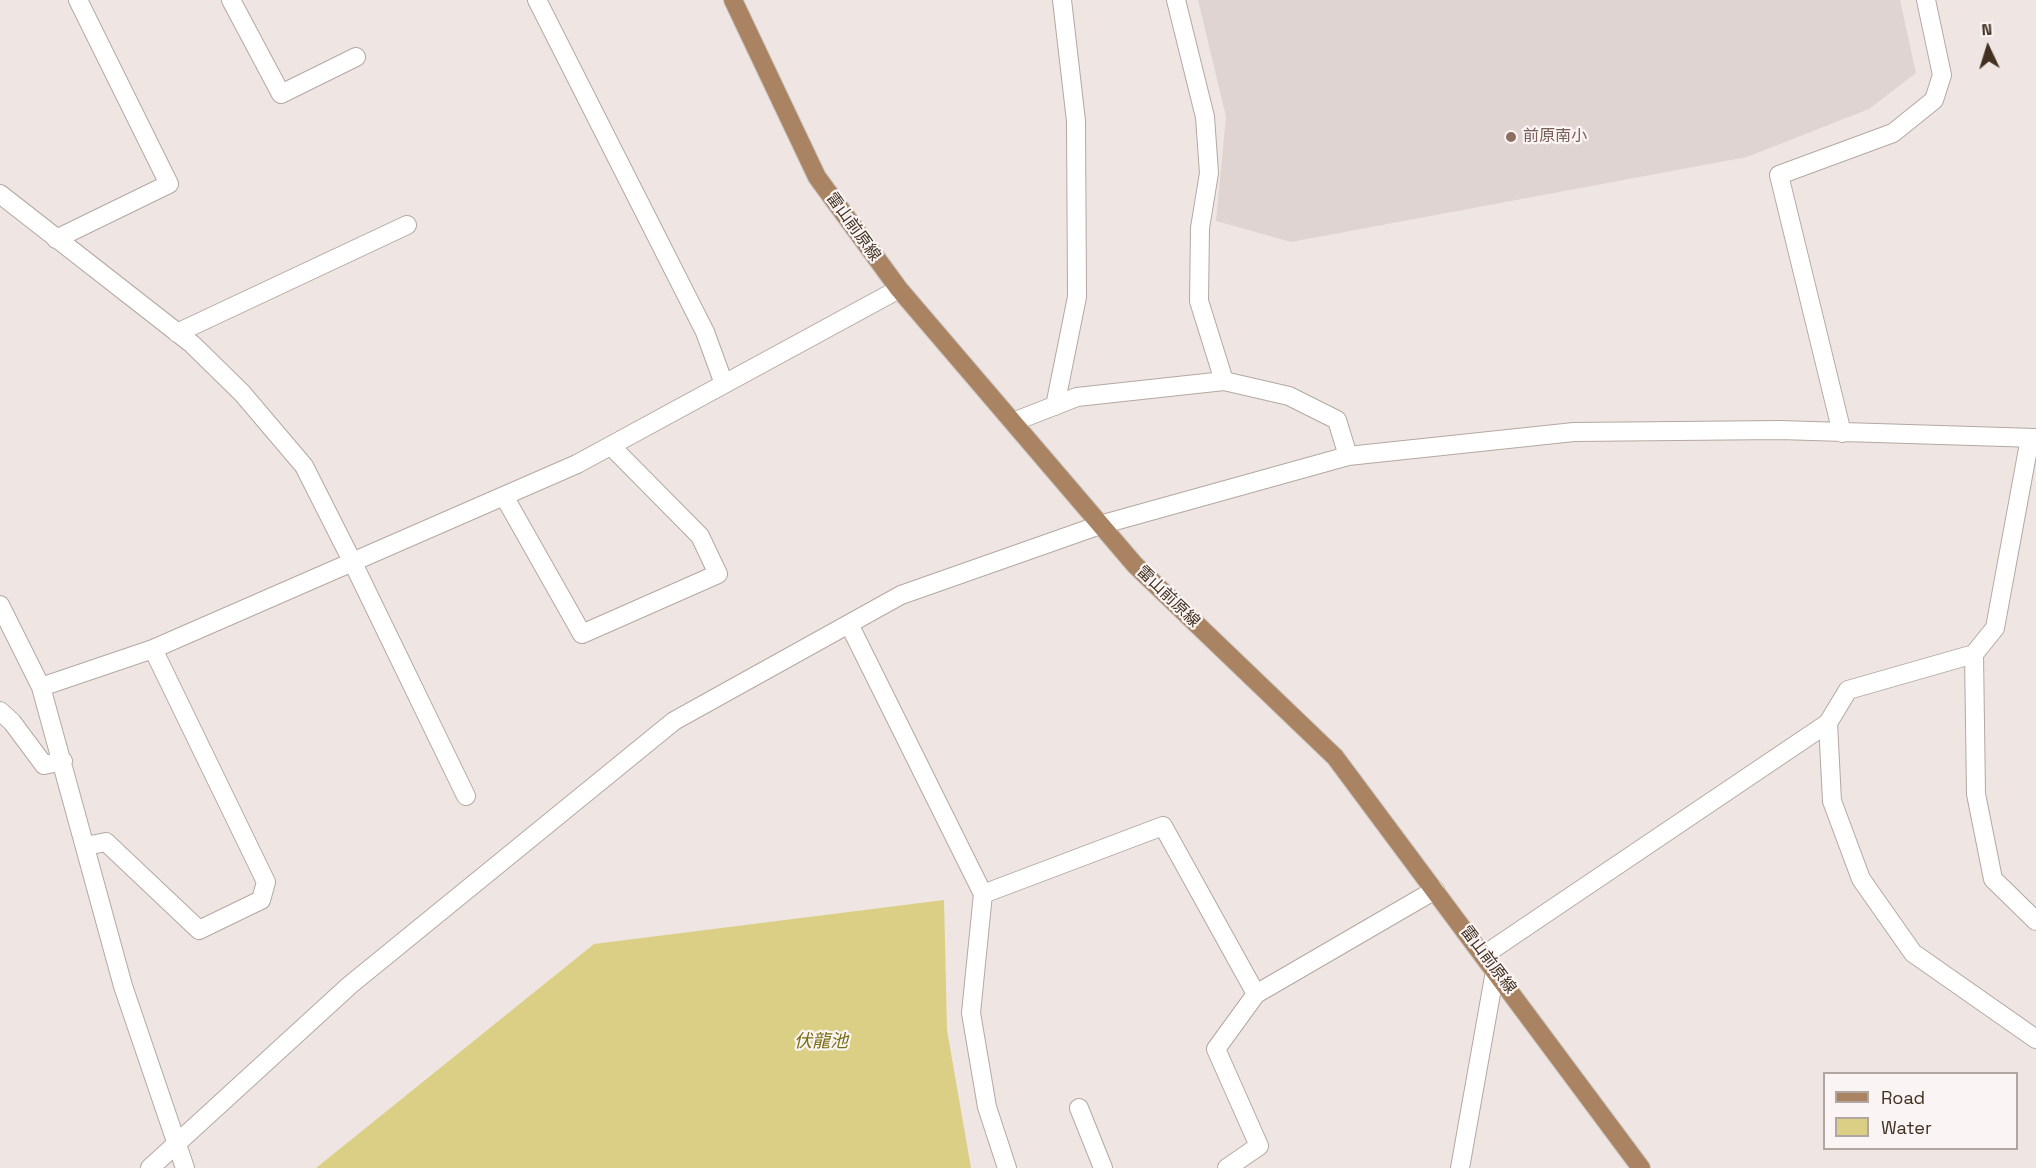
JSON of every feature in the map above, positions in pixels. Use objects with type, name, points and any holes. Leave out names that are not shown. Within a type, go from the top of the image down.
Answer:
[{"type":"main road","name":"雷山前原線","points":[[733,0],[817,177],[898,289],[1134,565],[1335,756],[1641,1168]]},
{"type":"street","points":[[56,239],[169,184],[78,0]]},
{"type":"street","points":[[231,0],[281,94],[356,57]]},
{"type":"street","points":[[537,0],[705,332],[724,384]]},
{"type":"street","points":[[1055,406],[1077,297],[1077,121],[1062,0]]},
{"type":"street","points":[[1176,0],[1205,117],[1209,173],[1200,228],[1199,301],[1224,381]]},
{"type":"street","points":[[1842,433],[1779,175],[1893,133],[1934,100],[1942,75],[1926,0]]},
{"type":"street","points":[[0,194],[192,344],[242,393],[304,466],[466,796]]},
{"type":"street","points":[[177,333],[407,225]]},
{"type":"street","points":[[41,687],[153,649],[577,464],[898,289]]},
{"type":"street","points":[[1013,422],[1077,397],[1224,381],[1288,396],[1337,420],[1348,456]]},
{"type":"street","points":[[150,1168],[350,985],[674,721],[901,595],[1100,525],[1348,456],[1574,432],[1780,430],[2033,438],[1995,628],[1974,654],[1848,690],[1828,723],[1484,955]]},
{"type":"street","points":[[504,496],[582,634],[718,574],[700,536],[611,446]]},
{"type":"street","points":[[0,605],[41,687],[123,986],[185,1168]]},
{"type":"street","points":[[849,624],[983,894],[971,1013],[987,1107],[1006,1168]]},
{"type":"street","points":[[86,846],[106,842],[199,930],[261,900],[266,882],[153,649]]},
{"type":"street","points":[[1974,654],[1976,794],[1993,879],[2036,921]]},
{"type":"street","points":[[0,711],[12,722],[44,765],[63,761]]},
{"type":"street","points":[[1828,723],[1832,801],[1861,879],[1913,953],[2036,1039]]},
{"type":"street","points":[[983,894],[1163,826],[1256,994]]},
{"type":"street","points":[[1227,1168],[1259,1146],[1216,1049],[1256,994],[1435,890]]},
{"type":"street","points":[[1460,1168],[1496,971]]},
{"type":"street","points":[[1078,1108],[1103,1168]]},
{"type":"shaded area","name":"前原南小","points":[[1198,0],[1900,0],[1916,73],[1869,109],[1747,157],[1291,242],[1216,221],[1226,117]]},
{"type":"water","name":"伏龍池","points":[[944,900],[947,1030],[971,1168],[316,1168],[594,944]]},
{"type":"place","name":"前原南小","points":[[1511,137]]}]
